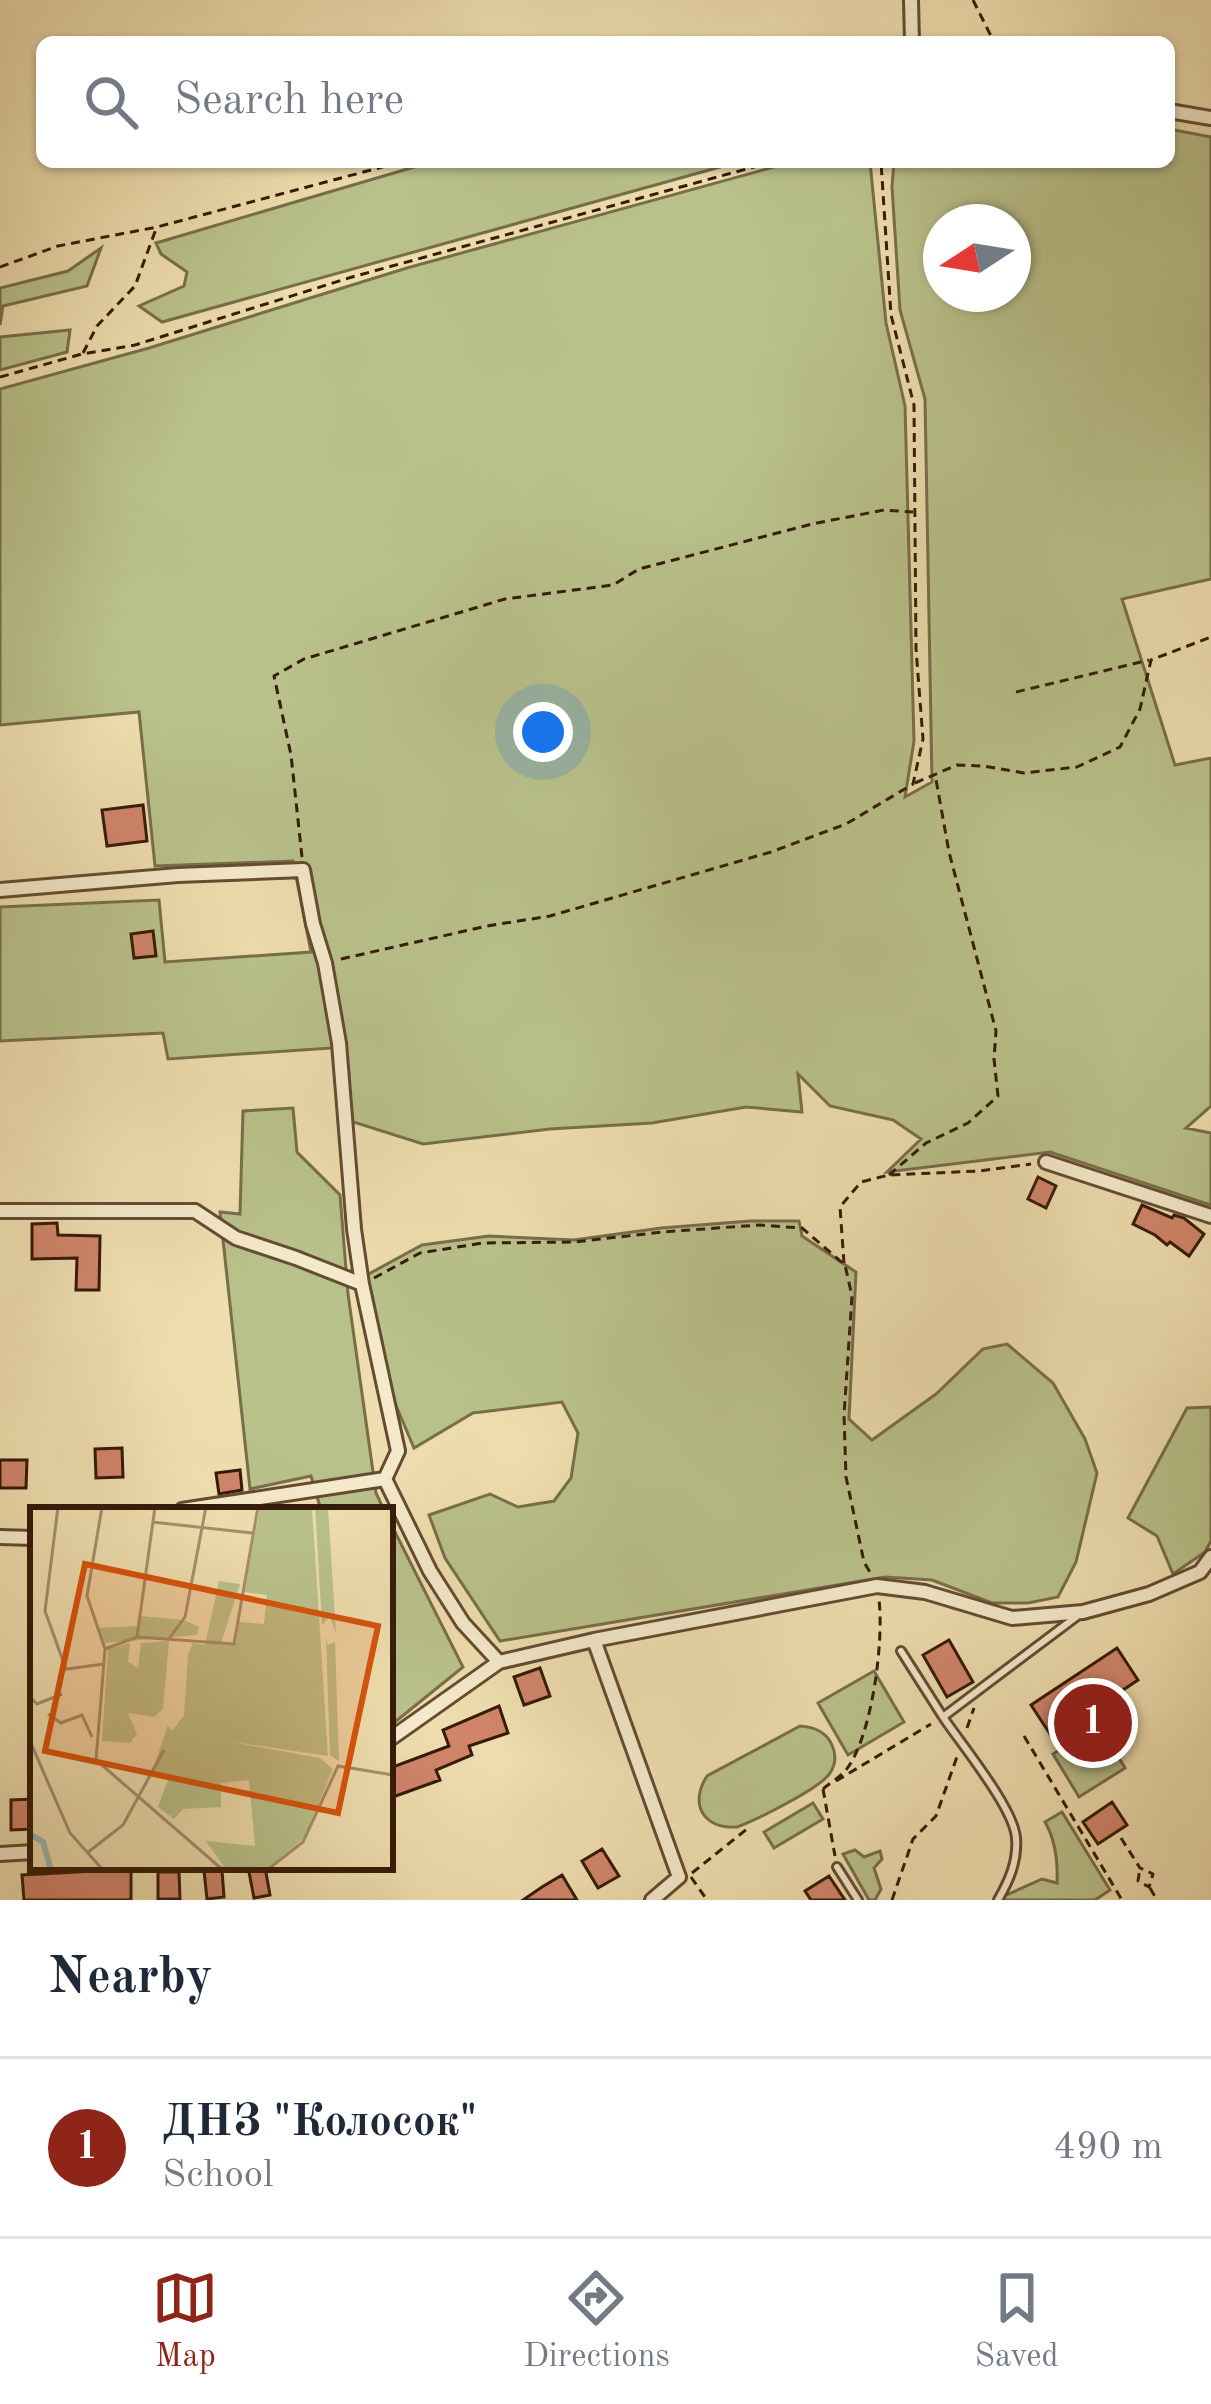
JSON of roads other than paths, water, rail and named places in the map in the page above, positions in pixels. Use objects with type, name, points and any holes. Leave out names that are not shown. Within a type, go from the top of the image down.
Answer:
[{"type":"street","points":[[910,0],[912,36]]},
{"type":"street","points":[[1175,112],[1211,118]]},
{"type":"street","points":[[0,890],[303,870],[339,1043],[362,1284],[398,1451],[385,1479]]},
{"type":"street","points":[[1046,1162],[1211,1216]]},
{"type":"street","points":[[0,1210],[195,1211],[236,1238],[362,1284]]},
{"type":"street","points":[[202,1507],[385,1479]]},
{"type":"street","points":[[385,1479],[430,1571],[463,1623],[500,1663]]},
{"type":"street","points":[[0,1537],[30,1538]]},
{"type":"street","points":[[393,1737],[500,1663],[594,1640],[878,1586],[925,1592],[1012,1618],[1083,1612],[1149,1594],[1200,1572],[1211,1557]]},
{"type":"street","points":[[594,1640],[685,1876],[652,1900]]},
{"type":"street","points":[[0,1854],[30,1852]]},
{"type":"lane","points":[[943,1717],[1083,1612]]},
{"type":"lane","points":[[901,1652],[1003,1804],[1017,1835],[1012,1875],[998,1900]]},
{"type":"lane","points":[[837,1867],[858,1900]]},
{"type":"place","name":"ДНЗ \"Колосок\"","points":[[1093,1723]]}]
